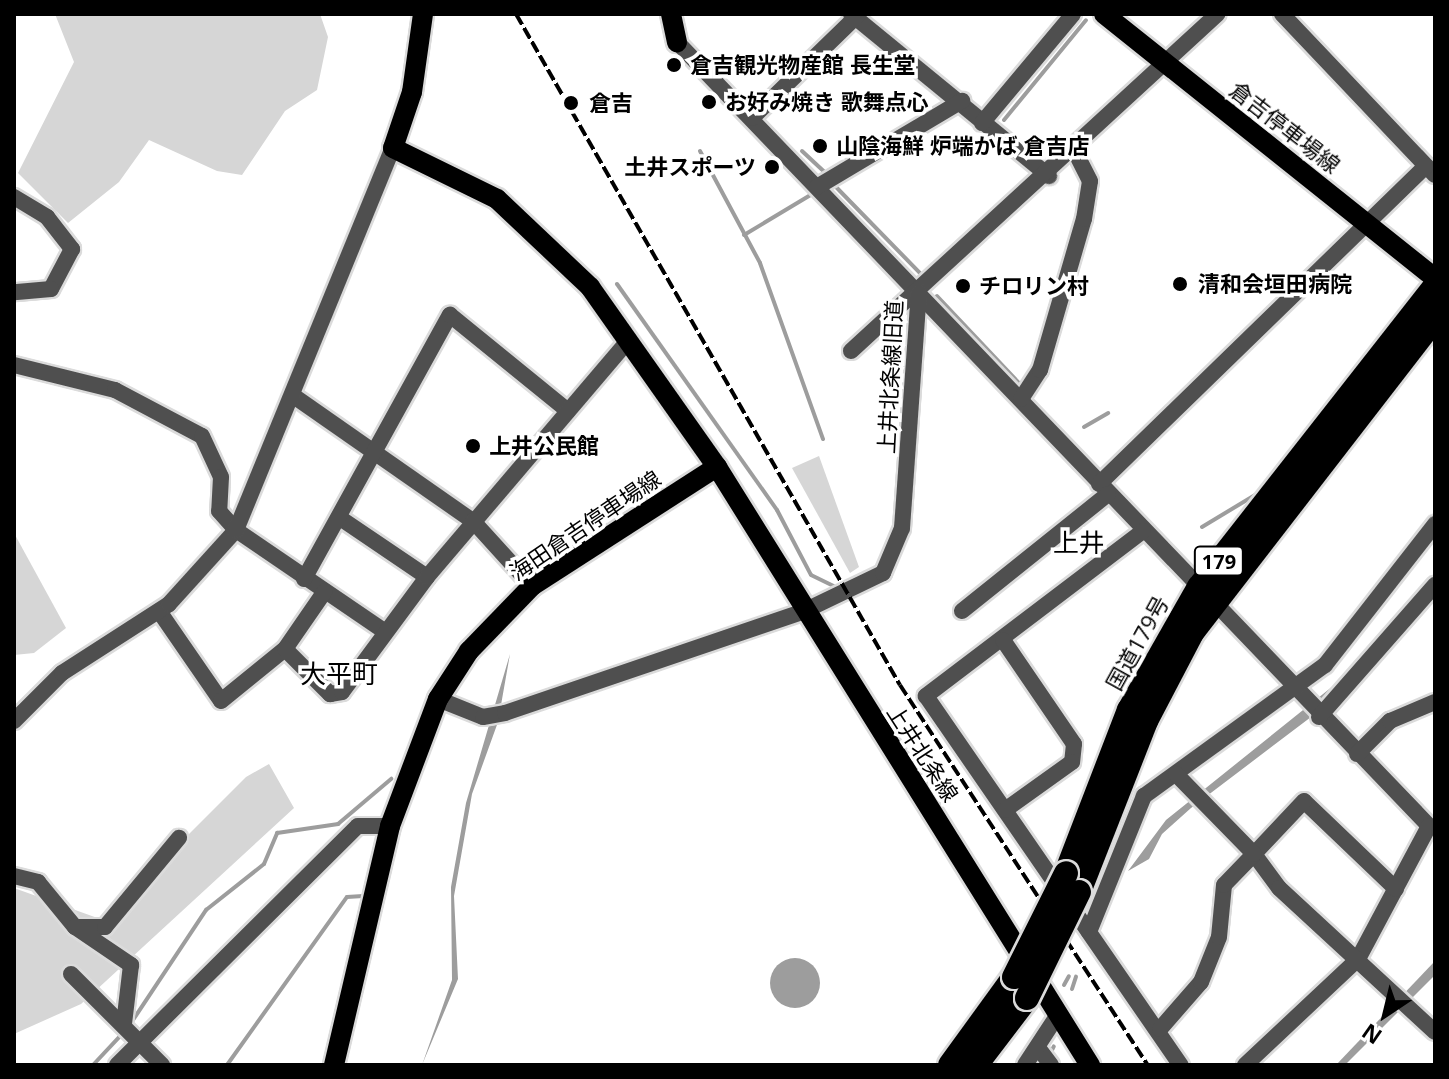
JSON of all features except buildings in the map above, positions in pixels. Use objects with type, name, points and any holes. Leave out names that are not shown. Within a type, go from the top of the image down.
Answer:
[{"type":"highway","name":"国道179号","points":[[976,1065],[1020,988],[1072,883],[1129,710],[1205,595],[1435,286]]},
{"type":"highway","name":"国道179号","points":[[1205,595],[1435,319]]},
{"type":"highway","name":"国道179号","points":[[950,1065],[1020,988]]},
{"type":"main road","points":[[423,14],[412,92],[393,148],[455,173],[520,216],[590,287],[717,467]]},
{"type":"main road","points":[[671,14],[677,42]]},
{"type":"main road","name":"倉吉停車場線","points":[[1104,14],[1435,278]]},
{"type":"main road","name":"上井北条線","points":[[717,467],[802,612],[1090,1065]]},
{"type":"main road","name":"海田倉吉停車場線","points":[[334,1065],[390,826],[438,699],[469,651],[532,586],[717,467]]},
{"type":"street","points":[[982,123],[1073,14]]},
{"type":"street","points":[[851,351],[1049,176],[1163,63],[1218,14]]},
{"type":"street","points":[[962,611],[1103,489],[1369,223],[1431,170],[1282,14]]},
{"type":"street","points":[[752,118],[856,15],[1049,176]]},
{"type":"street","name":"上井北条線旧道","points":[[438,699],[483,717],[505,713],[802,612],[883,573],[898,548],[919,293],[677,42]]},
{"type":"street","points":[[817,187],[962,101]]},
{"type":"street","points":[[14,721],[35,693],[159,611],[236,530],[295,397],[393,148]]},
{"type":"street","points":[[1021,399],[1040,370],[1084,219],[1090,181],[1075,151]]},
{"type":"street","points":[[14,197],[47,217],[72,249],[51,289],[14,292]]},
{"type":"street","points":[[919,293],[1292,689],[1429,826],[1358,959],[1245,1065]]},
{"type":"street","points":[[304,579],[450,315],[568,411]]},
{"type":"street","points":[[285,649],[330,694],[342,692],[384,631],[427,577],[629,340]]},
{"type":"street","points":[[14,365],[115,390],[202,436],[221,477],[219,511],[236,530],[384,631]]},
{"type":"street","points":[[295,397],[473,521],[532,586]]},
{"type":"street","points":[[340,518],[427,577]]},
{"type":"street","points":[[1089,932],[1144,796],[1292,689],[1342,647],[1435,524]]},
{"type":"street","points":[[1143,531],[926,696],[1160,1029],[1181,1065]]},
{"type":"street","points":[[1319,717],[1435,585]]},
{"type":"street","points":[[159,611],[221,701],[285,649],[325,591]]},
{"type":"street","points":[[1003,640],[1074,744],[1072,762],[1005,810]]},
{"type":"street","points":[[1357,754],[1390,721],[1435,702]]},
{"type":"street","points":[[1176,774],[1358,959],[1435,1032]]},
{"type":"street","points":[[1160,1029],[1201,982],[1219,937],[1224,885],[1304,801],[1396,889]]},
{"type":"street","points":[[117,1065],[358,826],[390,826]]},
{"type":"street","points":[[75,927],[105,927],[179,838]]},
{"type":"street","points":[[14,876],[38,882],[75,927],[131,965],[124,1024]]},
{"type":"street","points":[[71,974],[162,1065]]},
{"type":"street","points":[[1025,1065],[1039,1049],[1059,1013]]},
{"type":"street","points":[[1039,1049],[1051,1065]]},
{"type":"shaded area","points":[[55,14],[320,14],[328,37],[317,90],[285,111],[242,175],[217,171],[149,140],[119,182],[68,223],[18,173],[74,62]]},
{"type":"shaded area","points":[[819,456],[859,567],[850,573],[792,468]]},
{"type":"shaded area","points":[[14,533],[66,628],[34,653],[14,655]]},
{"type":"shaded area","points":[[1435,574],[1380,648],[1311,717],[1191,808],[1162,834],[1149,859],[1128,871],[1166,820],[1358,666]]},
{"type":"shaded area","points":[[510,654],[498,722],[472,794],[454,896],[458,979],[422,1065],[452,980],[451,887],[466,803]]},
{"type":"shaded area","points":[[269,764],[294,808],[81,1004],[14,1034],[14,888],[103,920],[246,777]]},
{"type":"shaded area","points":[[795,958],[813,965],[820,983],[813,1001],[795,1008],[777,1001],[770,983],[777,965]]},
{"type":"shaded area","points":[[1435,961],[1435,975],[1345,1065],[1336,1065]]},
{"type":"waterway","points":[[1004,120],[1086,20]]},
{"type":"waterway","points":[[900,129],[937,107]]},
{"type":"waterway","points":[[700,151],[760,263],[823,439]]},
{"type":"waterway","points":[[802,151],[829,176]]},
{"type":"waterway","points":[[836,187],[920,273]]},
{"type":"waterway","points":[[744,235],[814,193]]},
{"type":"waterway","points":[[617,284],[777,510],[811,575],[836,587]]},
{"type":"waterway","points":[[937,296],[1021,385]]},
{"type":"waterway","points":[[1084,427],[1108,413]]},
{"type":"waterway","points":[[1202,527],[1255,495]]},
{"type":"waterway","points":[[131,1023],[206,910],[264,864],[277,833],[338,824],[391,779]]},
{"type":"waterway","points":[[227,1065],[347,897],[363,896]]},
{"type":"waterway","points":[[1064,985],[1069,976]]},
{"type":"waterway","points":[[1072,989],[1076,977]]},
{"type":"waterway","points":[[93,1065],[122,1034]]},
{"type":"waterway","points":[[1052,1050],[1054,1046]]},
{"type":"railway","points":[[516,14],[900,685],[1148,1065]]},
{"type":"place","name":"倉吉観光物産館 長生堂","points":[[674,65]]},
{"type":"place","name":"お好み焼き 歌舞点心","points":[[709,102]]},
{"type":"place","name":"倉吉","points":[[571,103]]},
{"type":"place","name":"山陰海鮮 炉端かば 倉吉店","points":[[820,146]]},
{"type":"place","name":"土井スポーツ","points":[[772,167]]},
{"type":"place","name":"清和会垣田病院","points":[[1180,284]]},
{"type":"place","name":"チロリン村","points":[[963,286]]},
{"type":"place","name":"上井公民館","points":[[473,446]]},
{"type":"district","name":"上井","points":[[1079,543]]},
{"type":"district","name":"大平町","points":[[339,674]]}]
